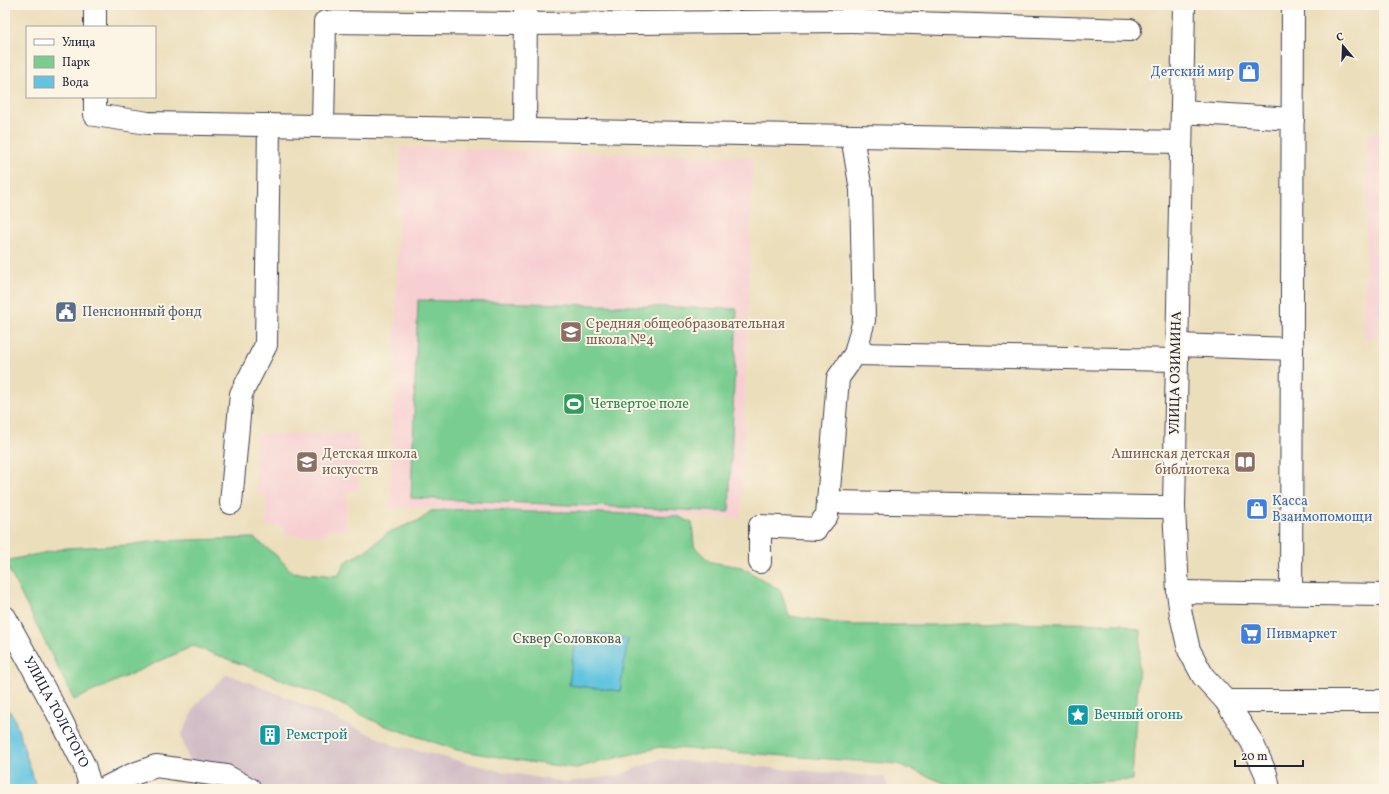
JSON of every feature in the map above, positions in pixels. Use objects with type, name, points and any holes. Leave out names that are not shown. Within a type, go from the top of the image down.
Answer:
[{"type":"street","points":[[95,5],[95,26]]},
{"type":"street","name":"УЛИЦА ОЗИМИНА","points":[[1184,5],[1174,507],[1178,592],[1181,616],[1189,650],[1204,676],[1226,701],[1252,742],[1266,774],[1269,789]]},
{"type":"street","points":[[1291,593],[1294,5]]},
{"type":"street","points":[[323,126],[325,22],[526,15],[852,13],[1130,30]]},
{"type":"street","points":[[525,130],[526,15]]},
{"type":"street","points":[[95,98],[95,115],[148,123],[1181,142]]},
{"type":"street","points":[[1182,112],[1293,119]]},
{"type":"street","points":[[231,503],[241,394],[266,345],[269,126]]},
{"type":"street","points":[[760,562],[760,526],[816,530],[827,515],[838,378],[855,354],[864,320],[862,190],[852,136]]},
{"type":"street","points":[[855,354],[1177,353],[1292,348]]},
{"type":"street","points":[[828,502],[1174,507]]},
{"type":"street","points":[[1178,592],[1384,595]]},
{"type":"street","name":"УЛИЦА ТОЛСТОГО","points":[[5,617],[84,765],[91,789]]},
{"type":"street","points":[[1226,701],[1384,701]]},
{"type":"street","points":[[103,789],[131,775],[156,766],[226,776],[250,789]]},
{"type":"shaded area","points":[[1368,134],[1384,134],[1384,338],[1364,338]]},
{"type":"shaded area","name":"Средняя общеобразовательная школа №4","points":[[401,147],[753,157],[741,518],[390,507]]},
{"type":"shaded area","name":"Детская школа искусств","points":[[256,434],[358,434],[358,491],[347,491],[346,529],[327,529],[327,535],[285,535],[285,526],[266,526],[266,494],[256,494]]},
{"type":"shaded area","name":"Ремстрой","points":[[227,674],[281,695],[394,745],[505,772],[565,782],[616,776],[660,759],[885,777],[888,789],[198,789],[181,736],[197,703]]},
{"type":"green space","name":"Четвертое поле","points":[[418,300],[737,309],[729,512],[411,498]]},
{"type":"green space","name":"Сквер Соловкова","points":[[472,509],[677,516],[692,523],[694,546],[710,562],[741,567],[780,590],[789,616],[850,625],[940,625],[1002,622],[1122,624],[1141,631],[1132,780],[959,789],[898,764],[660,747],[576,768],[528,762],[457,750],[380,724],[323,695],[193,646],[74,700],[5,562],[67,548],[128,545],[157,541],[254,538],[277,556],[292,572],[338,576],[345,562],[365,551],[389,532],[420,520],[431,511]]},
{"type":"water","points":[[576,630],[628,639],[620,691],[569,685]]},
{"type":"water","points":[[5,706],[14,717],[37,789],[5,789]]},
{"type":"place","name":"Детский мир","points":[[1249,72]]},
{"type":"place","name":"Пенсионный фонд","points":[[66,312]]},
{"type":"place","name":"Средняя общеобразовательная школа №4","points":[[571,332]]},
{"type":"place","name":"Четвертое поле","points":[[574,404]]},
{"type":"place","name":"Детская школа искусств","points":[[307,462]]},
{"type":"place","name":"Ашинская детская библиотека","points":[[1245,462]]},
{"type":"place","name":"Касса Взаимопомощи","points":[[1257,509]]},
{"type":"place","name":"Пивмаркет","points":[[1251,634]]},
{"type":"place","name":"Вечный огонь","points":[[1078,715]]},
{"type":"place","name":"Ремстрой","points":[[270,735]]}]
